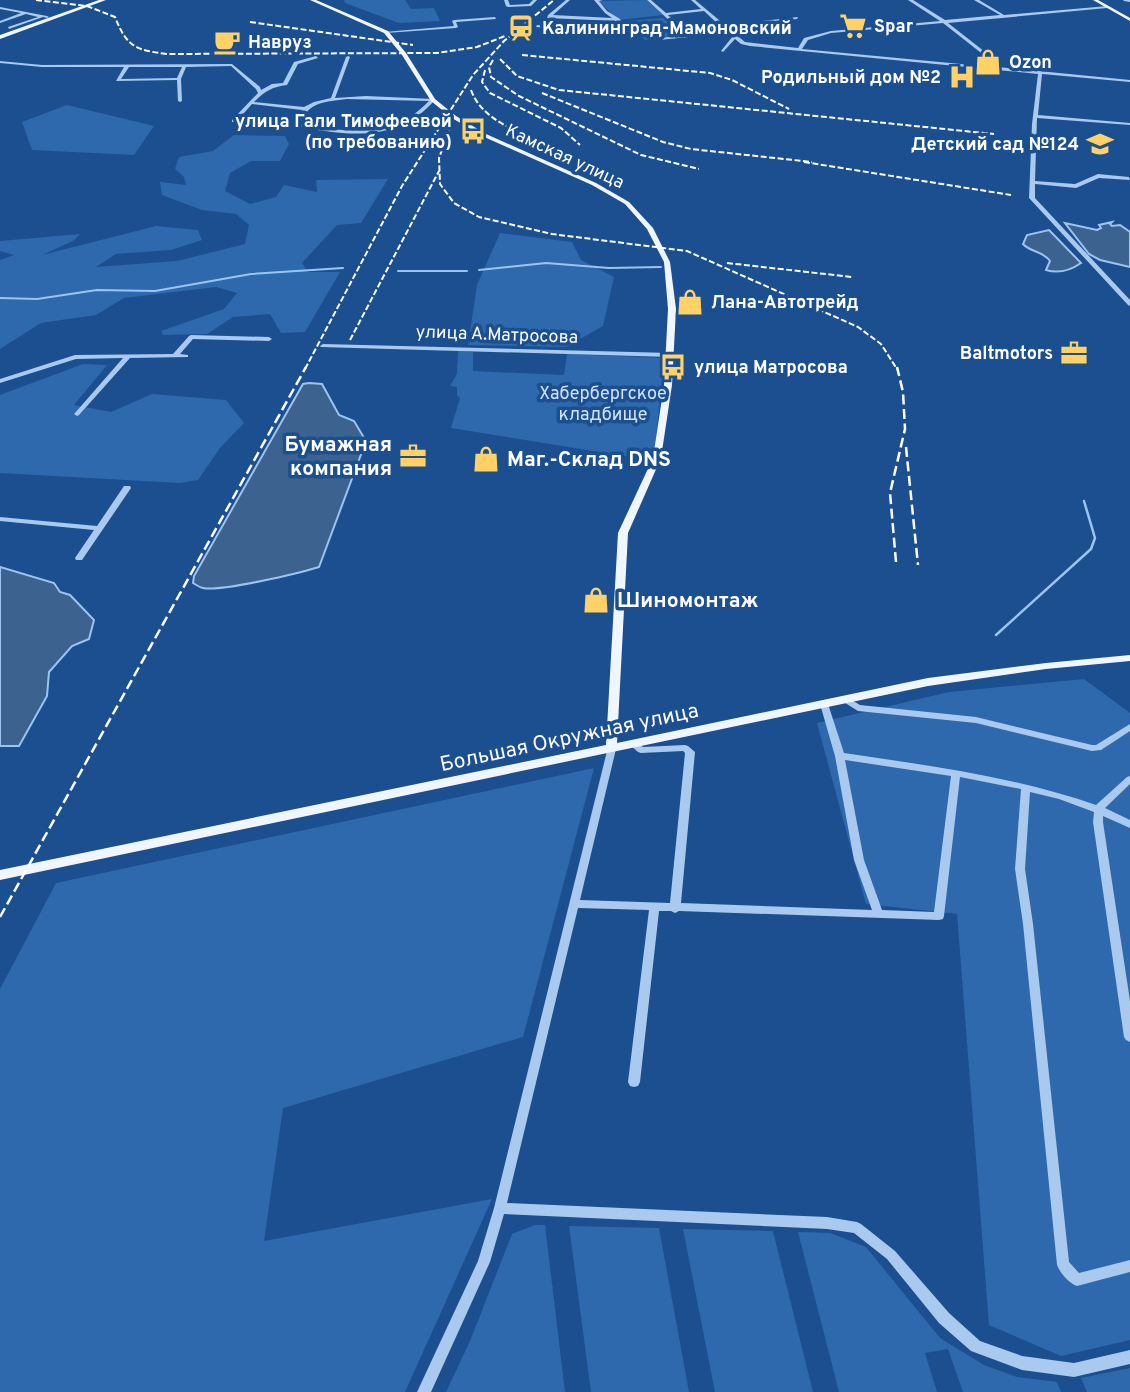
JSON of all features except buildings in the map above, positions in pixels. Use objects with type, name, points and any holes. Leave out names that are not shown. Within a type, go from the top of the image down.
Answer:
[{"type":"main road","points":[[0,37],[104,0]]},
{"type":"main road","name":"Камская улица","points":[[312,0],[386,32],[404,54],[433,100],[484,135],[594,184],[627,203],[640,215],[660,245],[668,268],[672,309],[670,355],[657,458],[623,533],[611,749]]},
{"type":"main road","points":[[1095,0],[1130,20]]},
{"type":"main road","name":"Большая Окружная улица","points":[[0,875],[928,682],[1130,658]]},
{"type":"street","points":[[506,1],[508,6],[530,5],[535,0]]},
{"type":"street","points":[[568,0],[535,28],[633,32],[606,12],[596,0]]},
{"type":"street","points":[[649,0],[689,36],[661,39]]},
{"type":"street","points":[[693,0],[735,36],[750,45]]},
{"type":"street","points":[[910,0],[942,20],[987,56],[984,68]]},
{"type":"street","points":[[976,0],[1003,16]]},
{"type":"street","points":[[799,50],[806,39],[831,32],[1107,7]]},
{"type":"street","points":[[0,8],[45,17],[9,28]]},
{"type":"street","points":[[665,14],[704,10]]},
{"type":"street","points":[[0,24],[27,13]]},
{"type":"street","points":[[549,16],[619,20]]},
{"type":"street","points":[[386,32],[456,27],[454,21],[495,18]]},
{"type":"street","points":[[683,31],[797,18]]},
{"type":"street","points":[[0,24],[19,30]]},
{"type":"street","points":[[723,51],[735,36]]},
{"type":"street","points":[[729,43],[1130,81]]},
{"type":"street","points":[[255,85],[285,84],[296,63],[316,57]]},
{"type":"street","points":[[333,98],[348,57]]},
{"type":"street","points":[[0,62],[42,66],[232,65],[255,85],[260,93]]},
{"type":"street","points":[[127,66],[118,80],[179,79]]},
{"type":"street","points":[[180,101],[179,79],[184,66]]},
{"type":"street","points":[[1040,74],[1031,190],[1035,202],[1130,304]]},
{"type":"street","points":[[234,121],[260,93],[274,85]]},
{"type":"street","points":[[333,98],[433,100],[419,116],[383,131],[298,125],[298,119],[305,109],[316,101],[333,98]]},
{"type":"street","points":[[253,103],[305,109]]},
{"type":"street","points":[[1035,116],[1130,124]]},
{"type":"street","points":[[1032,182],[1076,186],[1098,176],[1129,179]]},
{"type":"street","points":[[175,356],[191,337],[269,339]]},
{"type":"street","name":"улица А.Матросова","points":[[323,346],[670,355]]},
{"type":"street","points":[[0,381],[75,356],[186,356]]},
{"type":"street","points":[[77,414],[129,356]]},
{"type":"street","points":[[79,558],[127,488]]},
{"type":"street","points":[[0,519],[99,528]]},
{"type":"street","points":[[845,699],[858,709],[975,720],[1092,748],[1098,748],[1130,727]]},
{"type":"street","points":[[824,704],[840,756],[859,860],[879,915]]},
{"type":"street","points":[[634,744],[641,750],[685,748],[690,752],[675,909]]},
{"type":"street","points":[[424,1392],[485,1262],[611,749]]},
{"type":"street","points":[[840,756],[1026,788],[1099,808],[1130,824]]},
{"type":"street","points":[[574,904],[939,916],[956,774]]},
{"type":"street","points":[[1099,808],[1130,779]]},
{"type":"street","points":[[1026,788],[1020,869],[1063,1265],[1077,1280],[1130,1266]]},
{"type":"street","points":[[1099,808],[1107,886],[1130,1037]]},
{"type":"street","points":[[634,1082],[654,908]]},
{"type":"street","points":[[500,1208],[827,1223],[857,1228],[891,1255],[944,1318],[976,1346],[1022,1363],[1074,1370],[1130,1357]]},
{"type":"green space","points":[[344,0],[405,0],[411,9],[434,8],[440,21],[399,23],[345,3]]},
{"type":"green space","points":[[646,0],[663,15],[618,20],[599,1]]},
{"type":"green space","points":[[663,18],[684,37],[645,40],[626,21]]},
{"type":"green space","points":[[67,105],[154,126],[134,155],[32,150],[22,122]]},
{"type":"green space","points":[[234,135],[285,136],[289,144],[280,161],[251,161],[230,173],[225,191],[250,204],[276,197],[284,185],[317,192],[316,180],[388,179],[361,223],[337,225],[302,263],[308,272],[340,272],[305,332],[281,333],[270,314],[233,317],[207,334],[163,335],[161,331],[224,309],[237,293],[216,287],[124,298],[96,315],[41,323],[0,349],[0,260],[14,255],[0,251],[0,241],[80,234],[73,241],[42,255],[156,226],[198,230],[202,240],[171,250],[116,254],[96,267],[177,261],[245,244],[249,225],[236,214],[202,210],[162,195],[160,182],[186,185],[184,177],[175,169],[179,157],[213,151]]},
{"type":"green space","points":[[500,233],[572,242],[581,260],[614,277],[603,326],[566,347],[468,345],[477,285]]},
{"type":"green space","name":"Хабербергское кладбище","points":[[458,351],[473,352],[473,371],[564,375],[567,354],[664,358],[654,458],[637,458],[451,428],[460,398],[457,395],[457,387],[450,386],[457,374]]},
{"type":"green space","points":[[83,364],[107,365],[74,405],[111,412],[152,394],[226,400],[244,423],[220,448],[198,480],[180,483],[0,473],[0,395]]},
{"type":"green space","points":[[1084,679],[1130,713],[1130,1340],[1061,1356],[989,1325],[957,914],[866,904],[817,723],[949,692]]},
{"type":"green space","points":[[594,768],[523,1037],[283,1108],[264,1241],[492,1199],[405,1392],[0,1392],[0,989],[56,883]]},
{"type":"green space","points":[[535,1225],[545,1225],[565,1392],[446,1392],[470,1341],[512,1234]]},
{"type":"green space","points":[[569,1226],[659,1228],[689,1392],[591,1392]]},
{"type":"green space","points":[[683,1229],[773,1231],[813,1392],[715,1392]]},
{"type":"green space","points":[[798,1232],[830,1233],[866,1247],[940,1338],[984,1365],[1017,1377],[1057,1382],[1061,1392],[963,1392],[948,1349],[925,1353],[937,1392],[839,1392]]},
{"type":"green space","points":[[1130,1368],[1130,1392],[1087,1392],[1081,1378]]},
{"type":"shaded area","points":[[1112,222],[1112,226],[1120,225],[1130,232],[1130,267],[1100,260],[1089,254],[1065,223],[1097,230],[1101,228],[1099,225]]},
{"type":"shaded area","points":[[1049,230],[1081,263],[1065,271],[1046,270],[1050,261],[1023,244],[1027,235]]},
{"type":"shaded area","points":[[303,384],[322,384],[339,415],[354,421],[366,441],[319,567],[242,585],[212,588],[198,586],[193,583],[194,576]]},
{"type":"shaded area","points":[[0,567],[54,583],[60,592],[70,595],[94,620],[89,639],[72,646],[49,672],[47,696],[19,746],[0,746]]},
{"type":"waterway","points":[[479,270],[546,263],[609,268],[661,267]]},
{"type":"waterway","points":[[0,298],[37,299],[97,290],[155,291],[251,274],[343,268]]},
{"type":"waterway","points":[[398,271],[467,271]]},
{"type":"waterway","points":[[996,635],[1091,549],[1095,538],[1084,501]]},
{"type":"railway","points":[[36,0],[87,6],[115,17],[128,41],[147,51],[167,54],[437,53],[477,47],[505,36]]},
{"type":"railway","points":[[305,369],[402,186],[473,75],[504,41],[554,0]]},
{"type":"railway","points":[[250,22],[413,45]]},
{"type":"railway","points":[[522,55],[710,73],[732,80],[789,109]]},
{"type":"railway","points":[[500,59],[517,76],[559,90],[994,134]]},
{"type":"railway","points":[[493,60],[489,67],[491,77],[519,96],[641,155],[699,169]]},
{"type":"railway","points":[[485,70],[482,82],[490,93],[561,128],[580,145]]},
{"type":"railway","points":[[471,90],[476,101],[493,118],[548,145]]},
{"type":"railway","points":[[542,93],[663,142],[691,149],[812,162]]},
{"type":"railway","points":[[454,117],[439,158],[440,184],[454,203],[479,217],[552,234],[687,251],[858,327],[881,344],[897,369]]},
{"type":"railway","points":[[804,162],[1011,195]]},
{"type":"railway","points":[[350,340],[439,171]]},
{"type":"railway","points":[[727,263],[852,277]]},
{"type":"railway","points":[[0,917],[306,367]]},
{"type":"railway","points":[[896,562],[890,493],[905,429],[903,392],[897,367]]},
{"type":"railway","points":[[906,447],[918,565]]},
{"type":"place","name":"Spar","points":[[853,26]]},
{"type":"place","name":"Калининград-Мамоновский","points":[[521,28]]},
{"type":"place","name":"Навруз","points":[[227,42]]},
{"type":"place","name":"Ozon","points":[[988,62]]},
{"type":"place","name":"Родильный дом №2","points":[[962,77]]},
{"type":"place","name":"улица Гали Тимофеевой (по требованию)","points":[[473,131]]},
{"type":"place","name":"Детский сад №124","points":[[1100,144]]},
{"type":"place","name":"Лана-Автотрейд","points":[[690,302]]},
{"type":"place","name":"Baltmotors","points":[[1074,353]]},
{"type":"place","name":"улица Матросова","points":[[673,367]]},
{"type":"place","name":"Бумажная компания","points":[[413,456]]},
{"type":"place","name":"Маг.-Склад DNS","points":[[486,459]]},
{"type":"place","name":"Шиномонтаж","points":[[596,600]]}]
